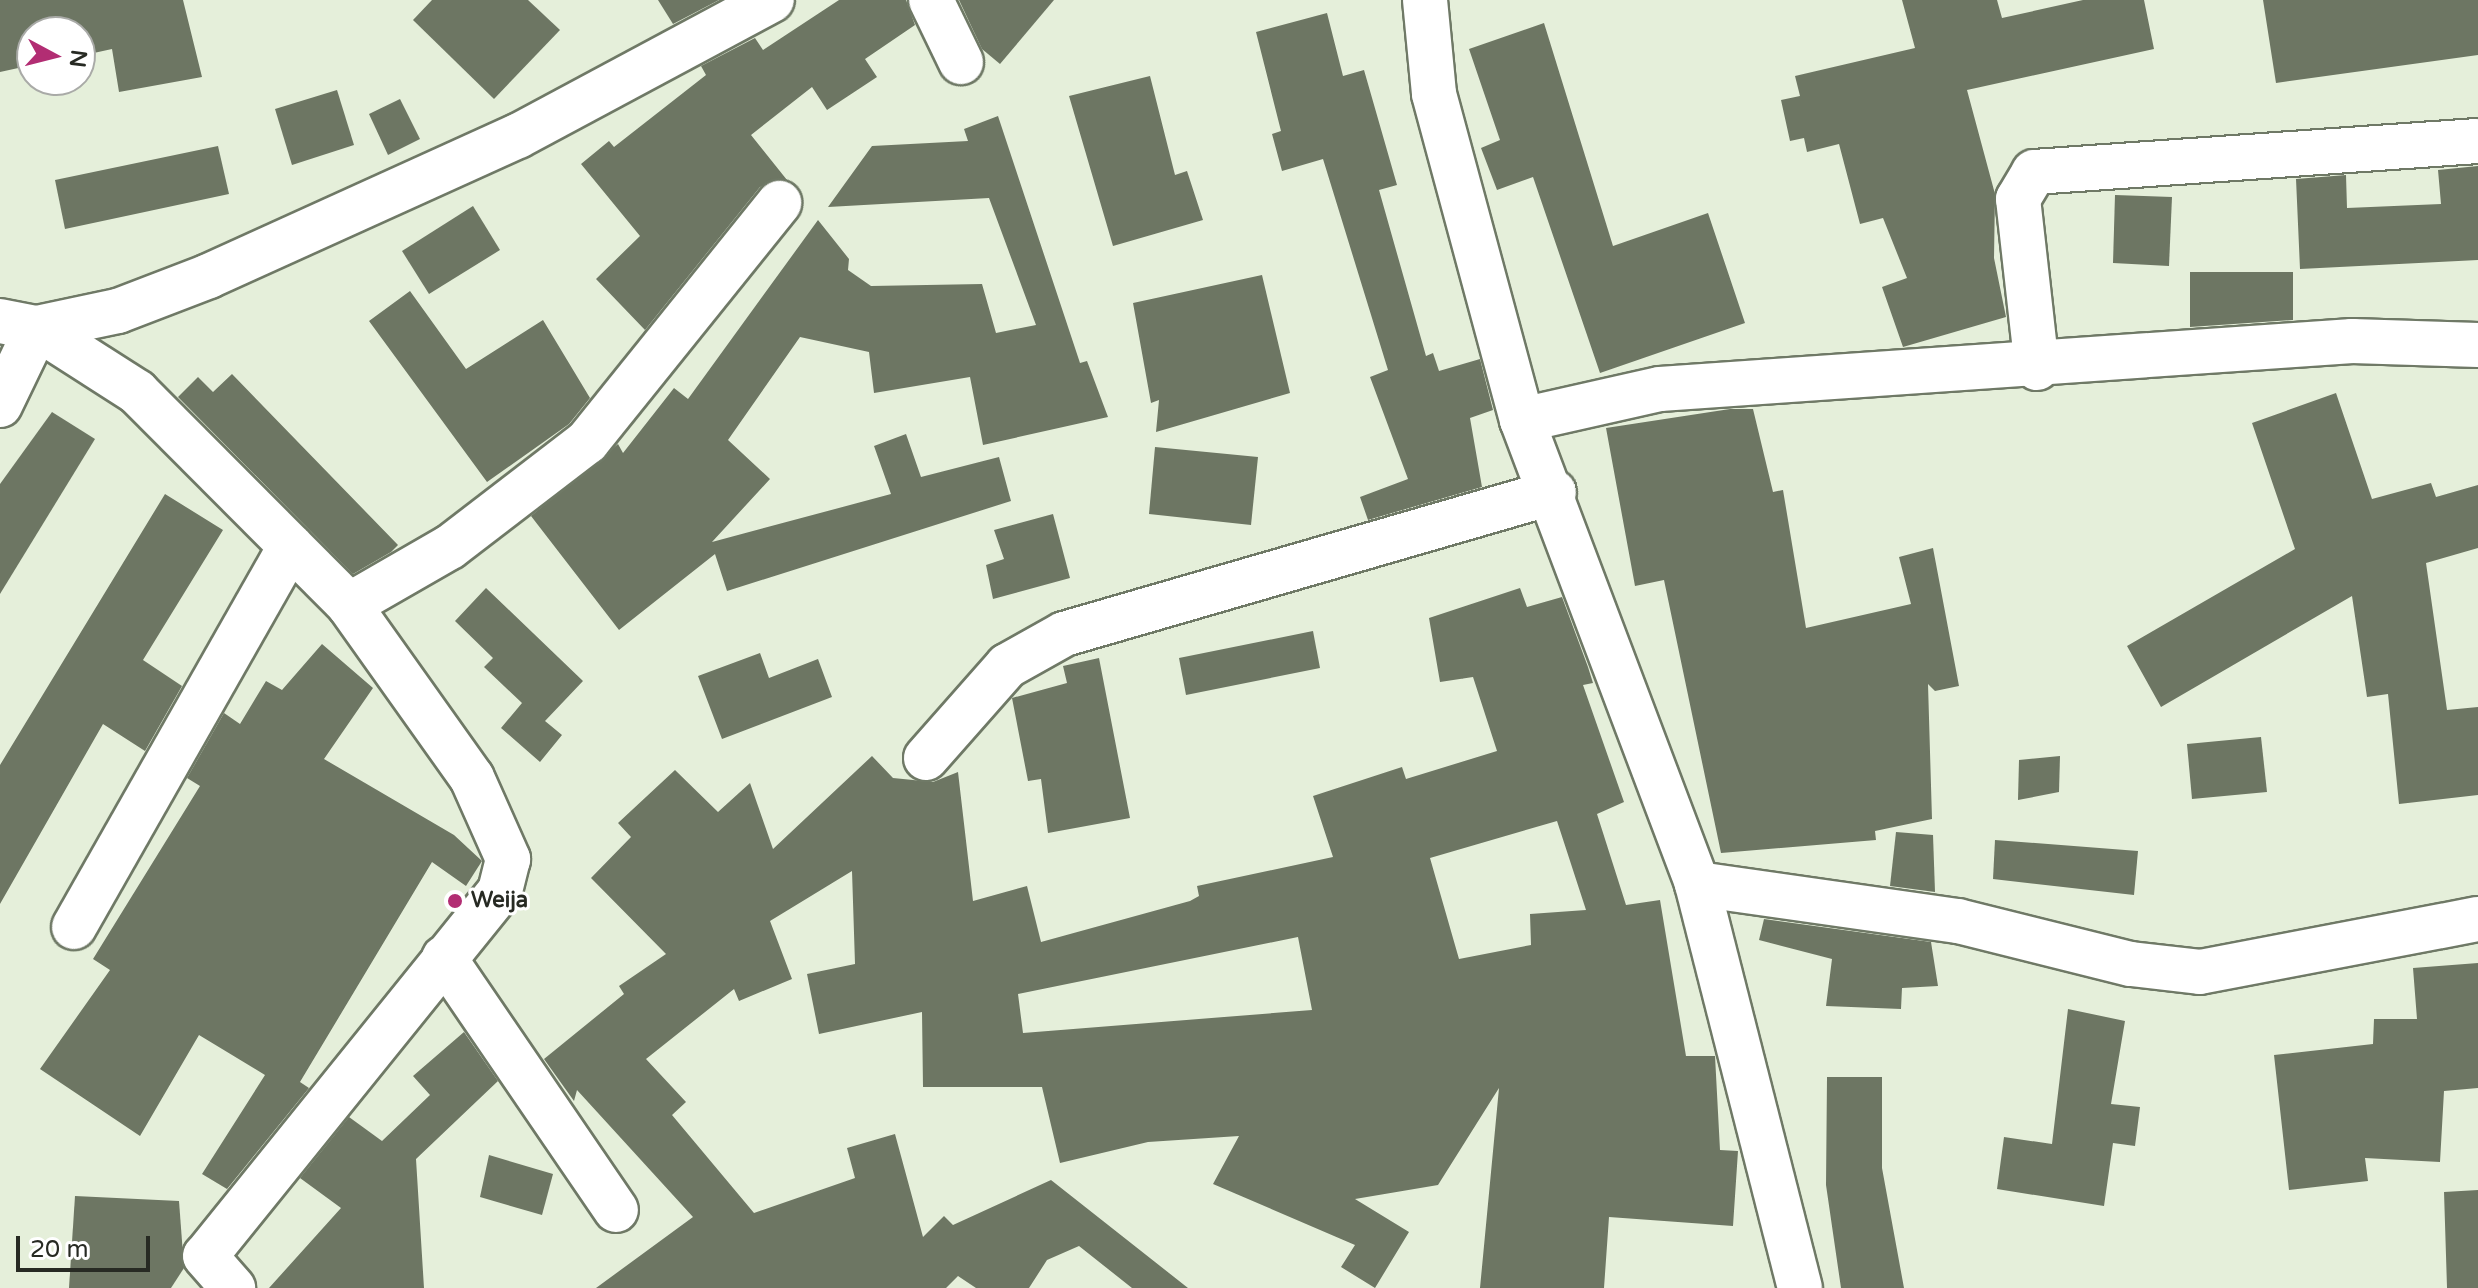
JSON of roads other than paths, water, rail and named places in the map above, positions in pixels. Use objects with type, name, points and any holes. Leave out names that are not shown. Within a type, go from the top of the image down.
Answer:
[{"type":"street","points":[[19,324],[118,311],[351,216],[772,0]]},
{"type":"street","points":[[931,0],[961,62]]},
{"type":"street","points":[[1429,1],[1434,94],[1522,420],[1554,492],[1697,884],[1800,1288]]},
{"type":"street","points":[[2037,368],[2018,199],[2034,172],[2478,141]]},
{"type":"street","points":[[349,605],[450,547],[587,442],[779,203]]},
{"type":"street","points":[[0,405],[19,324]]},
{"type":"street","points":[[19,324],[137,392],[349,605],[472,778],[506,848],[500,891],[205,1256],[233,1288]]},
{"type":"street","points":[[1522,420],[1660,389],[2037,368],[2352,341],[2478,345]]},
{"type":"street","points":[[926,758],[1007,666],[1064,634],[1554,492]]},
{"type":"street","points":[[74,927],[290,546]]},
{"type":"street","points":[[1697,884],[1958,921],[2131,964],[2200,972],[2478,919]]},
{"type":"street","points":[[444,958],[616,1210]]},
{"type":"place","name":"Weija","points":[[455,901]]}]
